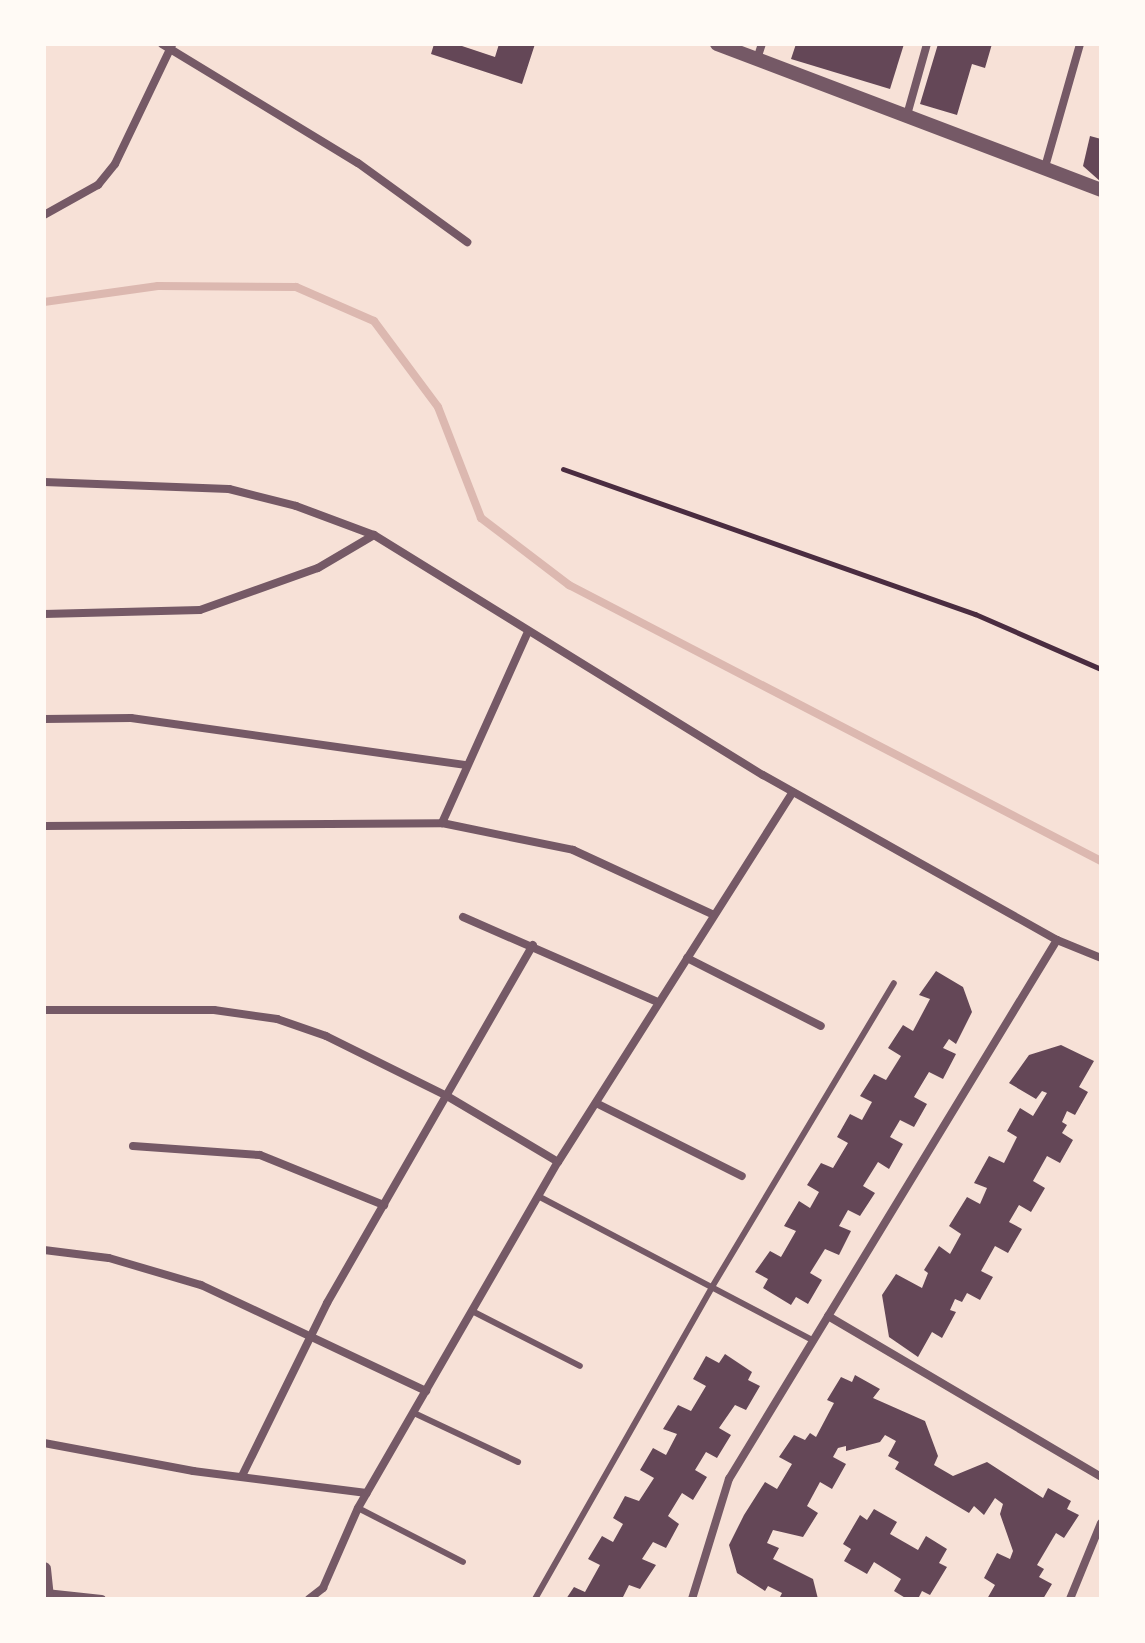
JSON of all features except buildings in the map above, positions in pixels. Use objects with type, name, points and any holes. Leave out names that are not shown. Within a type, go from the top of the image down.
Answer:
[{"type":"street","points":[[717,44],[759,51],[907,115],[1101,190]]},
{"type":"street","points":[[907,115],[927,44]]},
{"type":"street","points":[[1045,167],[1080,44]]},
{"type":"street","points":[[44,215],[98,185],[115,164],[169,45],[358,163],[467,242]]},
{"type":"street","points":[[44,482],[229,489],[296,506],[374,535],[793,792],[1057,940],[1101,958]]},
{"type":"street","points":[[44,614],[200,610],[318,568],[374,535]]},
{"type":"street","points":[[442,823],[465,765],[528,632]]},
{"type":"street","points":[[44,719],[131,718],[465,765]]},
{"type":"street","points":[[309,1599],[323,1588],[358,1508],[558,1162],[793,792]]},
{"type":"street","points":[[44,826],[442,823],[573,850],[714,915]]},
{"type":"street","points":[[463,917],[658,1002]]},
{"type":"street","points":[[692,1599],[729,1479],[1057,940]]},
{"type":"street","points":[[242,1476],[310,1335],[533,945]]},
{"type":"street","points":[[687,958],[821,1026]]},
{"type":"street","points":[[44,1010],[214,1010],[277,1019],[326,1036],[447,1096],[558,1162]]},
{"type":"street","points":[[596,1103],[742,1176]]},
{"type":"street","points":[[133,1146],[260,1155],[384,1205]]},
{"type":"street","points":[[44,1250],[155,1270],[310,1335],[426,1391]]},
{"type":"street","points":[[828,1316],[1101,1477]]},
{"type":"street","points":[[44,1443],[367,1493]]},
{"type":"street","points":[[1070,1599],[1101,1523]]},
{"type":"street","points":[[44,1569],[46,1596],[102,1599]]},
{"type":"lane","points":[[535,1599],[712,1287],[894,983]]},
{"type":"lane","points":[[538,1196],[812,1340]]},
{"type":"lane","points":[[472,1311],[580,1366]]},
{"type":"lane","points":[[414,1413],[518,1462]]},
{"type":"lane","points":[[358,1508],[463,1562]]},
{"type":"path","points":[[563,469],[975,614],[1101,669]]},
{"type":"waterway","points":[[44,302],[158,286],[296,287],[374,321],[438,407],[481,518],[569,585],[1101,861]]}]
